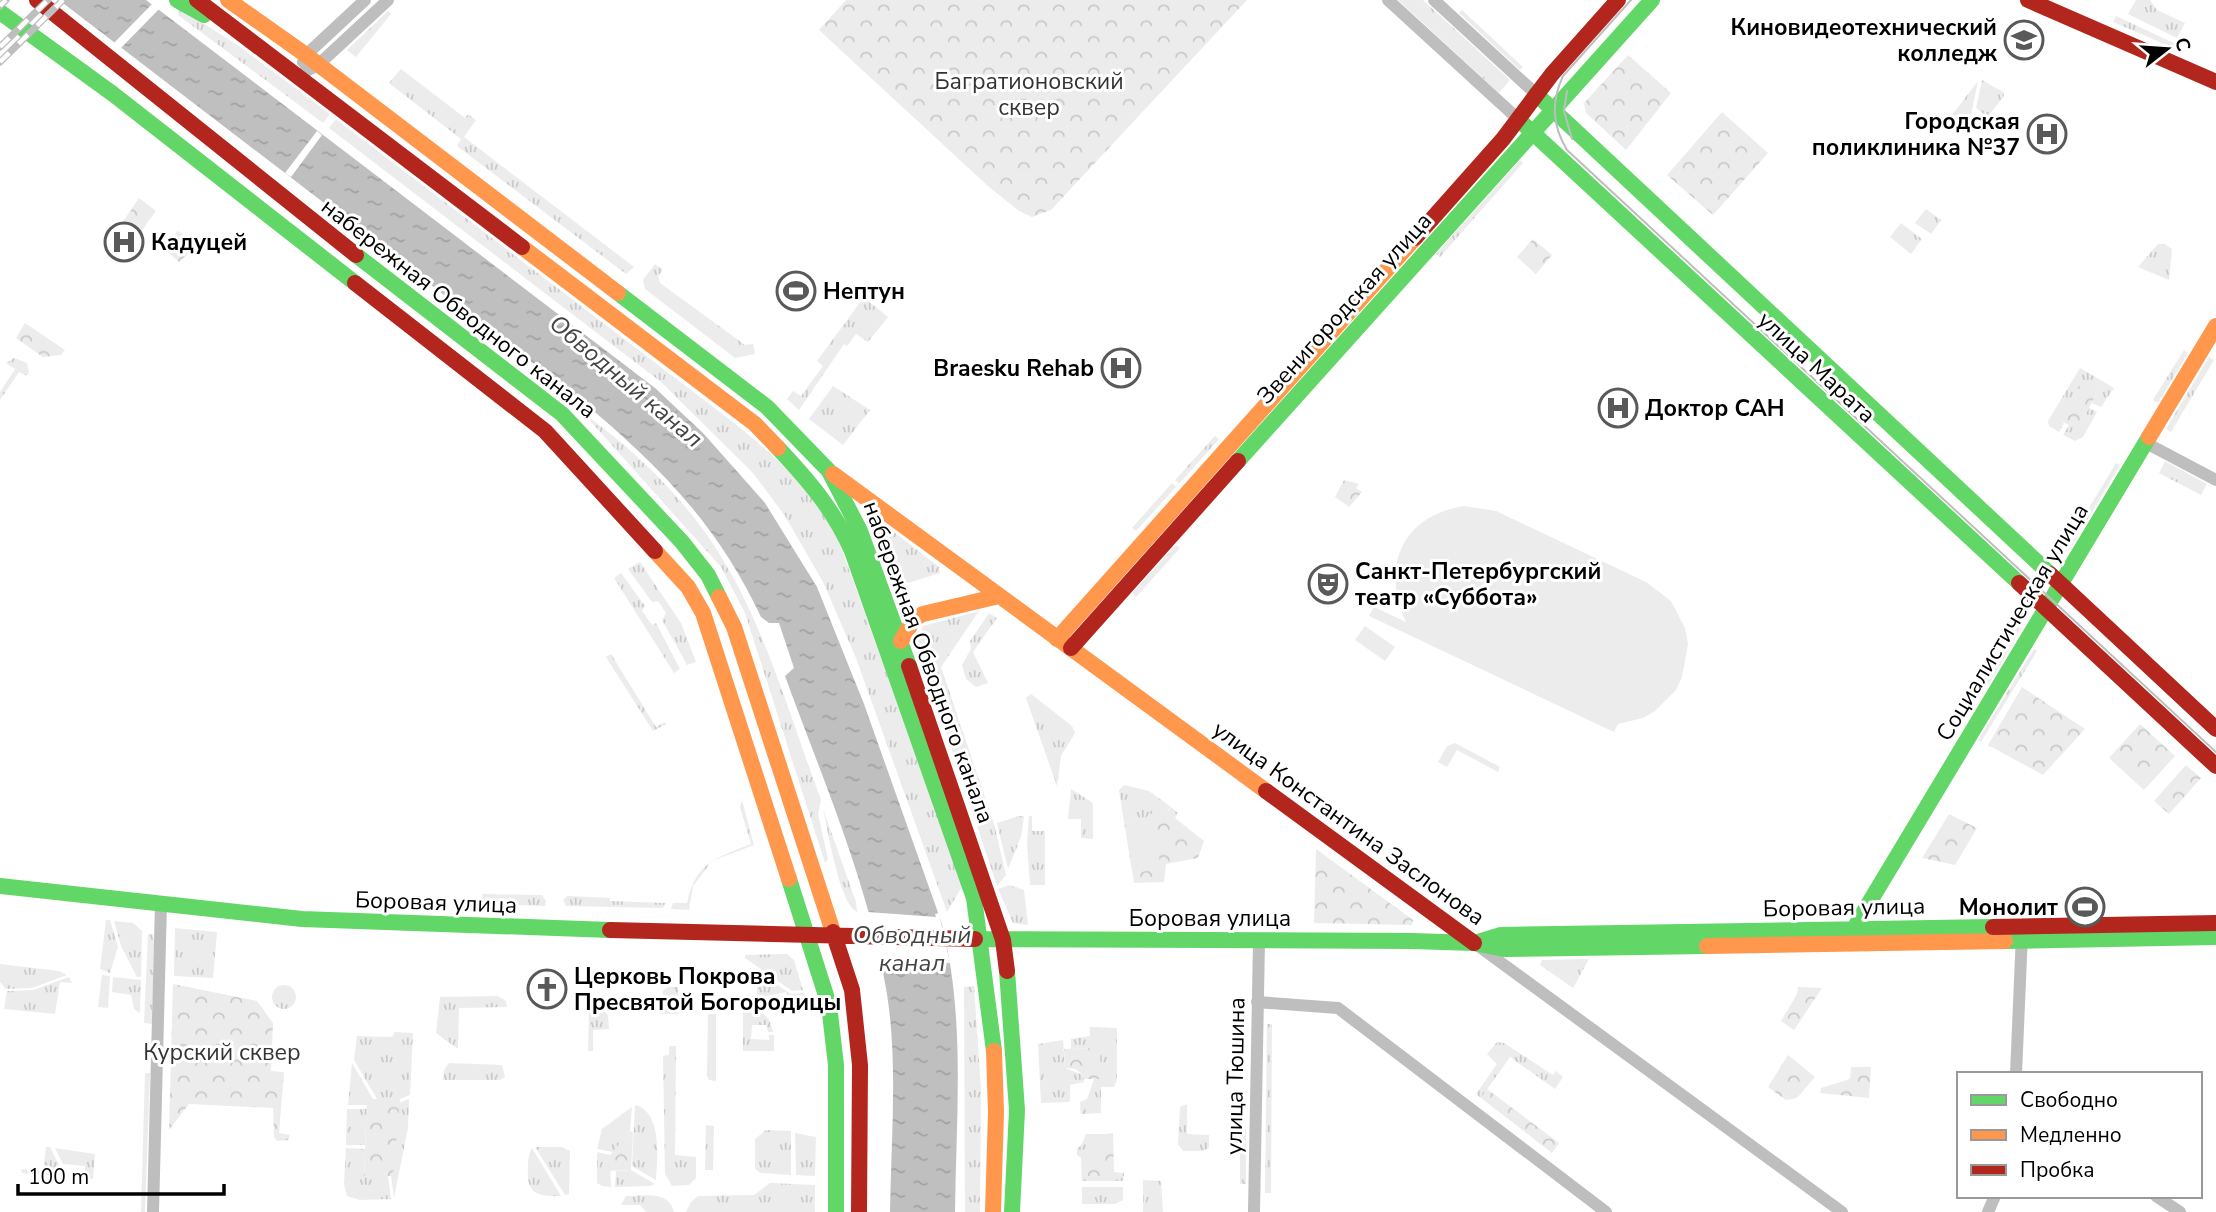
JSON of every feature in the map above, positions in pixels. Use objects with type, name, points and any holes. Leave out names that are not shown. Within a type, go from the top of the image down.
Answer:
[{"type":"street","name":"набережная Обводного канала","points":[[37,0],[220,149],[562,414],[682,542],[708,575],[734,626],[852,990],[859,1037],[859,1212]]},
{"type":"street","name":"набережная Обводного канала","points":[[177,0],[238,33]]},
{"type":"street","name":"набережная Обводного канала","points":[[197,0],[755,424],[817,489],[846,536],[974,898],[995,1071],[993,1212]]},
{"type":"street","name":"набережная Обводного канала","points":[[228,0],[312,60],[767,407],[830,471],[864,541],[901,641],[1003,940],[1016,1051],[1014,1212]]},
{"type":"street","points":[[297,76],[365,0]]},
{"type":"street","points":[[312,60],[388,0]]},
{"type":"street","name":"улица Марата","points":[[1388,0],[2216,766]]},
{"type":"street","name":"улица Марата","points":[[1434,0],[2216,729]]},
{"type":"street","name":"Звенигородская улица","points":[[1057,639],[1503,139],[1536,94],[1618,0]]},
{"type":"street","name":"Звенигородская улица","points":[[1071,648],[1652,0]]},
{"type":"street","points":[[2028,0],[2216,82]]},
{"type":"street","name":"набережная Обводного канала","points":[[0,12],[113,94],[515,406],[553,439],[664,557],[688,587],[703,614],[829,1005],[835,1038],[836,1212]]},
{"type":"street","name":"Социалистическая улица","points":[[1854,936],[2216,326]]},
{"type":"street","points":[[755,424],[830,471]]},
{"type":"street","points":[[2146,443],[2216,480]]},
{"type":"street","name":"улица Константина Заслонова","points":[[830,471],[1475,943],[1517,977],[1842,1212]]},
{"type":"street","points":[[901,641],[914,619],[923,614],[999,596]]},
{"type":"street","name":"Боровая улица","points":[[0,886],[302,919],[380,924],[807,933],[946,939],[1475,943],[1501,935],[2023,934],[2216,937]]},
{"type":"street","points":[[153,1212],[161,903]]},
{"type":"street","name":"Боровая улица","points":[[2023,934],[2216,923]]},
{"type":"street","points":[[2016,1072],[2023,934]]},
{"type":"street","name":"улица Тюшина","points":[[1254,1212],[1259,941]]},
{"type":"street","points":[[1257,1002],[1338,1008],[1606,1212]]},
{"type":"street","points":[[2160,1198],[2180,1212]]},
{"type":"green space","name":"Багратионовский сквер","points":[[846,0],[1247,0],[1051,210],[1032,217],[1019,211],[988,186],[819,30]]},
{"type":"green space","points":[[1398,0],[1423,0],[1510,80],[1499,93]]},
{"type":"green space","points":[[2136,0],[2150,0],[2157,10],[2185,23],[2177,38],[2128,14]]},
{"type":"green space","points":[[178,7],[239,46],[330,114],[323,123],[178,15]]},
{"type":"green space","points":[[1462,10],[1523,67],[1520,70],[1459,13]]},
{"type":"green space","points":[[388,11],[391,14],[356,57],[347,50]]},
{"type":"green space","points":[[2116,16],[2180,46],[2178,50],[2113,22]]},
{"type":"green space","points":[[1628,55],[1671,93],[1626,150],[1586,113],[1584,103]]},
{"type":"green space","points":[[401,69],[465,118],[468,114],[476,120],[464,137],[634,267],[626,274],[457,146],[461,139],[389,83]]},
{"type":"green space","points":[[1982,80],[2003,92],[2004,96],[1980,127],[1978,126],[1985,115],[1976,108]]},
{"type":"green space","points":[[1978,81],[1969,125],[1965,126],[1952,115]]},
{"type":"green space","points":[[1722,112],[1768,153],[1713,215],[1667,175]]},
{"type":"green space","points":[[336,119],[733,422],[778,461],[817,505],[838,539],[963,885],[947,912],[856,658],[823,582],[785,516],[753,473],[661,382],[329,128]]},
{"type":"green space","points":[[1520,160],[1523,163],[1440,257],[1436,254]]},
{"type":"green space","points":[[139,198],[156,211],[139,234],[122,223]]},
{"type":"green space","points":[[1926,209],[1941,220],[1931,234],[1915,223]]},
{"type":"green space","points":[[1901,223],[1922,239],[1911,254],[1890,237]]},
{"type":"green space","points":[[178,231],[198,245],[179,262],[163,248]]},
{"type":"green space","points":[[1533,239],[1552,255],[1536,274],[1517,257]]},
{"type":"green space","points":[[2158,244],[2165,244],[2172,249],[2169,280],[2138,267]]},
{"type":"green space","points":[[655,264],[663,270],[658,276],[660,283],[745,345],[753,344],[755,354],[735,358],[645,289],[643,280]]},
{"type":"green space","points":[[867,300],[888,317],[868,342],[856,334],[847,346],[844,344],[799,410],[787,399],[793,391],[801,396],[823,366],[817,361],[861,301]]},
{"type":"green space","points":[[25,323],[65,350],[61,355],[43,357],[16,338]]},
{"type":"green space","points":[[2184,350],[2188,353],[2158,403],[2153,400]]},
{"type":"green space","points":[[2209,357],[2214,360],[2171,432],[2166,429]]},
{"type":"green space","points":[[14,358],[27,363],[29,372],[27,376],[19,372],[0,400],[0,392],[15,369],[6,363]]},
{"type":"green space","points":[[2080,368],[2114,388],[2101,407],[2092,403],[2099,389],[2060,420],[2064,423],[2059,432],[2049,426],[2048,421]]},
{"type":"green space","points":[[2082,380],[2099,389],[2077,430],[2060,420]]},
{"type":"green space","points":[[833,386],[870,410],[843,445],[809,419]]},
{"type":"green space","points":[[2089,408],[2097,412],[2083,437],[2075,441],[2063,435],[2069,425],[2077,429]]},
{"type":"green space","points":[[584,414],[621,443],[674,493],[704,531],[734,579],[763,640],[821,800],[818,814],[828,859],[825,863],[745,613],[721,567]]},
{"type":"green space","points":[[1215,436],[1219,439],[1179,484],[1175,480]]},
{"type":"green space","points":[[2165,461],[2207,484],[2201,495],[2159,473]]},
{"type":"green space","points":[[2116,463],[2120,465],[2069,550],[2065,548]]},
{"type":"green space","points":[[1344,480],[1359,484],[1356,488],[1362,492],[1349,507],[1335,497]]},
{"type":"green space","points":[[1172,483],[1176,487],[1136,531],[1132,528]]},
{"type":"green space","points":[[1464,506],[1496,511],[1646,582],[1671,601],[1685,628],[1688,644],[1682,677],[1676,690],[1655,711],[1643,718],[1618,724],[1614,732],[1369,616],[1374,607],[1406,622],[1396,582],[1402,547],[1411,533],[1425,521],[1442,512]]},
{"type":"green space","points":[[880,521],[939,567],[940,573],[908,583],[901,581]]},
{"type":"green space","points":[[1176,545],[1180,548],[1136,597],[1132,593]]},
{"type":"green space","points":[[640,562],[681,623],[696,662],[687,665],[662,620],[666,613],[658,601],[652,602],[628,569]]},
{"type":"green space","points":[[621,573],[645,606],[642,611],[652,625],[656,623],[680,669],[674,673],[614,578]]},
{"type":"green space","points":[[979,611],[941,667],[994,824],[1006,875],[997,886],[916,641],[923,626]]},
{"type":"green space","points":[[989,613],[997,618],[973,652],[988,683],[976,687],[966,679],[962,665],[971,649],[970,641]]},
{"type":"green space","points":[[2020,622],[2024,624],[1989,684],[1985,681]]},
{"type":"green space","points":[[1365,626],[1395,647],[1385,661],[1355,640]]},
{"type":"green space","points":[[2034,649],[2037,651],[1981,742],[1978,740]]},
{"type":"green space","points":[[611,654],[656,727],[665,722],[666,724],[653,731],[606,657]]},
{"type":"green space","points":[[2022,687],[2085,729],[2043,775],[1988,745]]},
{"type":"green space","points":[[1031,694],[1072,726],[1075,733],[1061,756],[1057,786],[1026,698]]},
{"type":"green space","points":[[2140,724],[2175,756],[2144,790],[2109,758]]},
{"type":"green space","points":[[1455,743],[1500,767],[1498,772],[1457,750],[1447,767],[1438,762],[1447,746]]},
{"type":"green space","points":[[2186,765],[2201,778],[2169,814],[2154,801]]},
{"type":"green space","points":[[1124,785],[1149,791],[1171,807],[1143,820],[1124,822],[1119,790]]},
{"type":"green space","points":[[1071,789],[1093,803],[1093,839],[1081,838],[1081,819],[1068,819]]},
{"type":"green space","points":[[742,800],[754,845],[715,860],[751,844],[740,807]]},
{"type":"green space","points":[[1157,803],[1168,811],[1171,807],[1178,813],[1175,818],[1204,841],[1198,858],[1166,864],[1164,882],[1134,883],[1124,822],[1145,819]]},
{"type":"green space","points":[[823,809],[856,902],[857,912],[851,906],[840,881]]},
{"type":"green space","points":[[1949,814],[1977,828],[1955,865],[1922,858]]},
{"type":"green space","points":[[1024,816],[1021,837],[1008,869],[997,823]]},
{"type":"green space","points":[[1029,816],[1032,816],[1032,831],[1045,831],[1045,885],[1030,885],[1027,842]]},
{"type":"green space","points":[[1153,818],[1161,869],[1133,873],[1125,823]]},
{"type":"green space","points":[[1316,849],[1413,920],[1412,925],[1314,923]]},
{"type":"green space","points":[[711,862],[693,886],[689,910],[671,909],[673,903],[687,903],[691,889],[696,878]]},
{"type":"green space","points":[[1009,885],[1024,890],[1028,925],[1013,923],[998,889]]},
{"type":"green space","points":[[482,894],[542,895],[546,901],[545,906],[485,904]]},
{"type":"green space","points":[[567,896],[666,903],[663,908],[566,906],[563,900]]},
{"type":"green space","points":[[106,920],[110,920],[118,947],[110,973],[100,969]]},
{"type":"green space","points":[[114,921],[133,923],[142,931],[141,977],[137,977],[121,946]]},
{"type":"green space","points":[[175,928],[217,932],[213,978],[174,976]]},
{"type":"green space","points":[[148,934],[153,934],[154,943],[152,1024],[144,1023]]},
{"type":"green space","points":[[787,954],[794,960],[803,990],[792,991],[745,958],[745,955]]},
{"type":"green space","points":[[1589,959],[1573,988],[1540,965],[1542,960]]},
{"type":"green space","points":[[0,964],[59,971],[67,975],[32,988],[6,989],[0,982]]},
{"type":"green space","points":[[757,971],[791,994],[804,993],[806,998],[789,1002],[786,992],[757,998]]},
{"type":"green space","points":[[102,975],[110,976],[108,1008],[98,1007]]},
{"type":"green space","points":[[69,977],[72,983],[60,982],[55,1014],[4,1009],[7,991],[33,990]]},
{"type":"green space","points":[[113,977],[141,980],[140,1013],[134,1009],[131,995],[112,992]]},
{"type":"green space","name":"Курский сквер","points":[[173,984],[257,1001],[273,1023],[271,1071],[284,1072],[279,1133],[290,1135],[288,1140],[277,1141],[274,1137],[273,1108],[189,1104],[169,1130]]},
{"type":"green space","points":[[284,985],[292,989],[296,997],[292,1005],[284,1009],[276,1005],[272,997],[276,989]]},
{"type":"green space","points":[[974,986],[981,1088],[980,1212],[965,1212],[964,987]]},
{"type":"green space","points":[[668,987],[678,987],[678,1014],[662,1014],[663,991]]},
{"type":"green space","points":[[1798,987],[1822,988],[1794,1030],[1781,1021],[1797,994]]},
{"type":"green space","points":[[498,996],[506,1001],[507,1007],[459,1008],[458,1049],[436,1033],[440,997]]},
{"type":"green space","points":[[589,1008],[603,1010],[608,1015],[609,1029],[593,1030],[593,1051],[588,1051]]},
{"type":"green space","points":[[743,1011],[764,1014],[767,1017],[773,1032],[768,1032],[766,1025],[752,1025],[751,1039],[769,1040],[769,1035],[774,1035],[774,1051],[743,1051]]},
{"type":"green space","points":[[708,1014],[716,1014],[716,1081],[709,1080],[707,1075]]},
{"type":"green space","points":[[1267,1024],[1272,1024],[1271,1193],[1265,1193]]},
{"type":"green space","points":[[1090,1027],[1117,1028],[1117,1080],[1114,1087],[1101,1087],[1101,1113],[1081,1114],[1080,1102],[1087,1099],[1094,1079],[1101,1078],[1095,1048],[1071,1049],[1071,1039],[1090,1036]]},
{"type":"green space","points":[[395,1032],[413,1033],[410,1095],[400,1099],[377,1099],[354,1060],[357,1036],[392,1037]]},
{"type":"green space","points":[[1063,1040],[1065,1068],[1083,1075],[1084,1082],[1070,1085],[1070,1102],[1041,1103],[1038,1044]]},
{"type":"green space","points":[[1497,1042],[1504,1043],[1553,1075],[1556,1071],[1563,1077],[1555,1089],[1510,1057],[1481,1098],[1476,1094],[1497,1064],[1487,1054]]},
{"type":"green space","points":[[669,1046],[676,1046],[675,1155],[696,1157],[696,1178],[689,1185],[672,1186],[665,1174],[663,1056],[669,1055]]},
{"type":"green space","points":[[1095,1048],[1100,1051],[1101,1079],[1083,1079],[1083,1075],[1075,1069],[1065,1068],[1064,1049]]},
{"type":"green space","points":[[1788,1055],[1815,1077],[1797,1098],[1786,1100],[1768,1087]]},
{"type":"green space","points":[[352,1063],[373,1099],[367,1099],[367,1105],[348,1105]]},
{"type":"green space","points":[[449,1063],[502,1065],[505,1077],[500,1080],[443,1080],[444,1070]]},
{"type":"green space","points":[[1851,1067],[1871,1067],[1869,1098],[1820,1093],[1821,1088],[1850,1079]]},
{"type":"green space","points":[[145,1073],[150,1073],[145,1212],[141,1212]]},
{"type":"green space","points":[[1487,1089],[1559,1143],[1552,1153],[1481,1098]]},
{"type":"green space","points":[[367,1099],[400,1099],[393,1176],[364,1176]]},
{"type":"green space","points":[[409,1099],[408,1128],[394,1198],[391,1176],[399,1103]]},
{"type":"green space","points":[[1187,1104],[1187,1134],[1209,1135],[1209,1148],[1203,1151],[1183,1151],[1178,1144],[1180,1107]]},
{"type":"green space","points":[[635,1105],[644,1109],[654,1126],[657,1149],[656,1180],[632,1166]]},
{"type":"green space","points":[[632,1107],[630,1131],[613,1152],[597,1149],[602,1129]]},
{"type":"green space","points":[[347,1109],[367,1109],[365,1145],[346,1145]]},
{"type":"green space","points":[[706,1125],[714,1126],[713,1170],[705,1170]]},
{"type":"green space","points":[[1240,1128],[1246,1128],[1246,1184],[1240,1184]]},
{"type":"green space","points":[[766,1130],[791,1131],[791,1175],[761,1173],[755,1169],[755,1139]]},
{"type":"green space","points":[[630,1131],[633,1132],[631,1170],[609,1171],[610,1155]]},
{"type":"green space","points":[[795,1133],[816,1137],[815,1176],[796,1175]]},
{"type":"green space","points":[[1113,1133],[1114,1172],[1124,1173],[1124,1176],[1088,1176],[1088,1145],[1104,1145],[1107,1134]]},
{"type":"green space","points":[[1086,1134],[1107,1134],[1107,1141],[1088,1176],[1124,1176],[1123,1181],[1082,1181],[1081,1158],[1077,1155],[1077,1148],[1081,1146]]},
{"type":"green space","points":[[46,1147],[50,1147],[59,1165],[59,1176],[22,1173],[21,1169],[43,1171]]},
{"type":"green space","points":[[535,1147],[562,1147],[570,1151],[569,1194],[565,1195]]},
{"type":"green space","points":[[55,1148],[95,1154],[93,1179],[85,1178],[85,1166],[63,1164]]},
{"type":"green space","points":[[346,1148],[365,1149],[364,1176],[388,1176],[391,1199],[360,1200],[347,1196],[344,1184]]},
{"type":"green space","points":[[532,1148],[561,1196],[540,1195],[532,1189],[528,1178],[528,1158]]},
{"type":"green space","points":[[597,1152],[610,1155],[611,1187],[597,1183]]},
{"type":"green space","points":[[631,1170],[655,1184],[615,1187],[616,1171]]},
{"type":"green space","points":[[1143,1180],[1161,1181],[1163,1212],[1143,1212]]},
{"type":"green space","points":[[770,1183],[815,1185],[815,1212],[686,1212],[698,1196],[754,1195]]},
{"type":"green space","points":[[1082,1187],[1123,1187],[1123,1200],[1115,1204],[1082,1204]]},
{"type":"green space","points":[[626,1196],[661,1197],[667,1200],[674,1212],[646,1212],[640,1205],[621,1205]]},
{"type":"water","name":"Обводный канал","points":[[59,0],[146,0],[655,388],[703,433],[765,503],[817,587],[864,704],[941,921],[949,957],[957,1029],[955,1212],[890,1212],[893,1075],[887,994],[879,953],[857,873],[785,676],[794,668],[779,623],[769,623],[761,617],[724,551],[704,523],[658,470],[605,421]]},
{"type":"pier","points":[[154,2],[161,7],[119,50],[112,45]]},
{"type":"pier","points":[[317,131],[322,135],[291,177],[285,173]]},
{"type":"pier","points":[[868,912],[936,917],[935,914],[939,913],[950,963],[881,958],[879,961]]},
{"type":"tram line","points":[[1631,0],[1563,76],[1556,95],[1555,113],[1558,132],[1567,150],[2216,752]]},
{"type":"tram line","points":[[1567,91],[1564,111],[1572,139]]},
{"type":"railway","points":[[0,6],[6,0]]},
{"type":"railway","points":[[0,47],[48,0]]},
{"type":"railway","points":[[0,62],[63,0]]},
{"type":"traffic: fast","points":[[177,0],[204,15]]},
{"type":"traffic: fast","points":[[1238,461],[1652,0]]},
{"type":"traffic: fast","points":[[0,12],[113,94],[355,283]]},
{"type":"traffic: fast","points":[[1536,94],[2050,574]]},
{"type":"traffic: fast","points":[[1518,119],[2019,583]]},
{"type":"traffic: fast","points":[[356,255],[562,414],[682,542],[708,575],[719,597]]},
{"type":"traffic: fast","points":[[618,293],[767,407],[829,471],[860,531],[909,666]]},
{"type":"traffic: fast","points":[[1854,939],[1854,929],[1863,913],[2149,437]]},
{"type":"traffic: fast","points":[[778,448],[820,496],[852,551],[974,898],[994,1051]]},
{"type":"traffic: fast","points":[[789,879],[829,1005],[836,1065],[836,1212]]},
{"type":"traffic: fast","points":[[0,886],[302,919],[610,930]]},
{"type":"traffic: fast","points":[[1478,942],[1501,935],[1993,927]]},
{"type":"traffic: fast","points":[[2005,941],[2216,937]]},
{"type":"traffic: fast","points":[[975,939],[1412,941],[1474,943],[1504,949],[1707,946]]},
{"type":"traffic: fast","points":[[1007,971],[1017,1110],[1012,1212]]},
{"type":"traffic: slow","points":[[228,0],[306,55],[618,293]]},
{"type":"traffic: slow","points":[[1057,639],[1415,238]]},
{"type":"traffic: slow","points":[[522,247],[755,424],[778,448]]},
{"type":"traffic: slow","points":[[2149,437],[2216,326]]},
{"type":"traffic: slow","points":[[833,474],[1266,791]]},
{"type":"traffic: slow","points":[[655,551],[688,587],[703,613],[789,879]]},
{"type":"traffic: slow","points":[[901,641],[914,619],[923,614],[999,596]]},
{"type":"traffic: slow","points":[[719,597],[734,627],[833,932]]},
{"type":"traffic: slow","points":[[1707,946],[2005,941]]},
{"type":"traffic: slow","points":[[993,1212],[996,1112],[994,1051]]},
{"type":"traffic: jam","points":[[37,0],[356,255]]},
{"type":"traffic: jam","points":[[197,0],[522,247]]},
{"type":"traffic: jam","points":[[1415,238],[1503,139],[1552,74],[1618,0]]},
{"type":"traffic: jam","points":[[2028,0],[2216,82]]},
{"type":"traffic: jam","points":[[355,283],[545,431],[655,551]]},
{"type":"traffic: jam","points":[[1071,648],[1238,461]]},
{"type":"traffic: jam","points":[[2050,574],[2216,729]]},
{"type":"traffic: jam","points":[[2019,583],[2216,766]]},
{"type":"traffic: jam","points":[[909,666],[1003,940],[1007,971]]},
{"type":"traffic: jam","points":[[1266,791],[1474,943]]},
{"type":"traffic: jam","points":[[1993,927],[2216,923]]},
{"type":"traffic: jam","points":[[610,930],[975,939]]},
{"type":"traffic: jam","points":[[833,932],[852,990],[860,1065],[859,1212]]},
{"type":"place","name":"Киновидеотехнический колледж","points":[[2024,40]]},
{"type":"place","name":"Городская поликлиника №37","points":[[2047,134]]},
{"type":"place","name":"Кадуцей","points":[[124,242]]},
{"type":"place","name":"Нептун","points":[[796,291]]},
{"type":"place","name":"Braesku Rehab","points":[[1121,368]]},
{"type":"place","name":"Доктор САН","points":[[1618,408]]},
{"type":"place","name":"Санкт-Петербургский театр «Суббота»","points":[[1328,584]]},
{"type":"place","name":"Монолит","points":[[2085,907]]},
{"type":"place","name":"Церковь Покрова Пресвятой Богородицы","points":[[547,989]]}]
